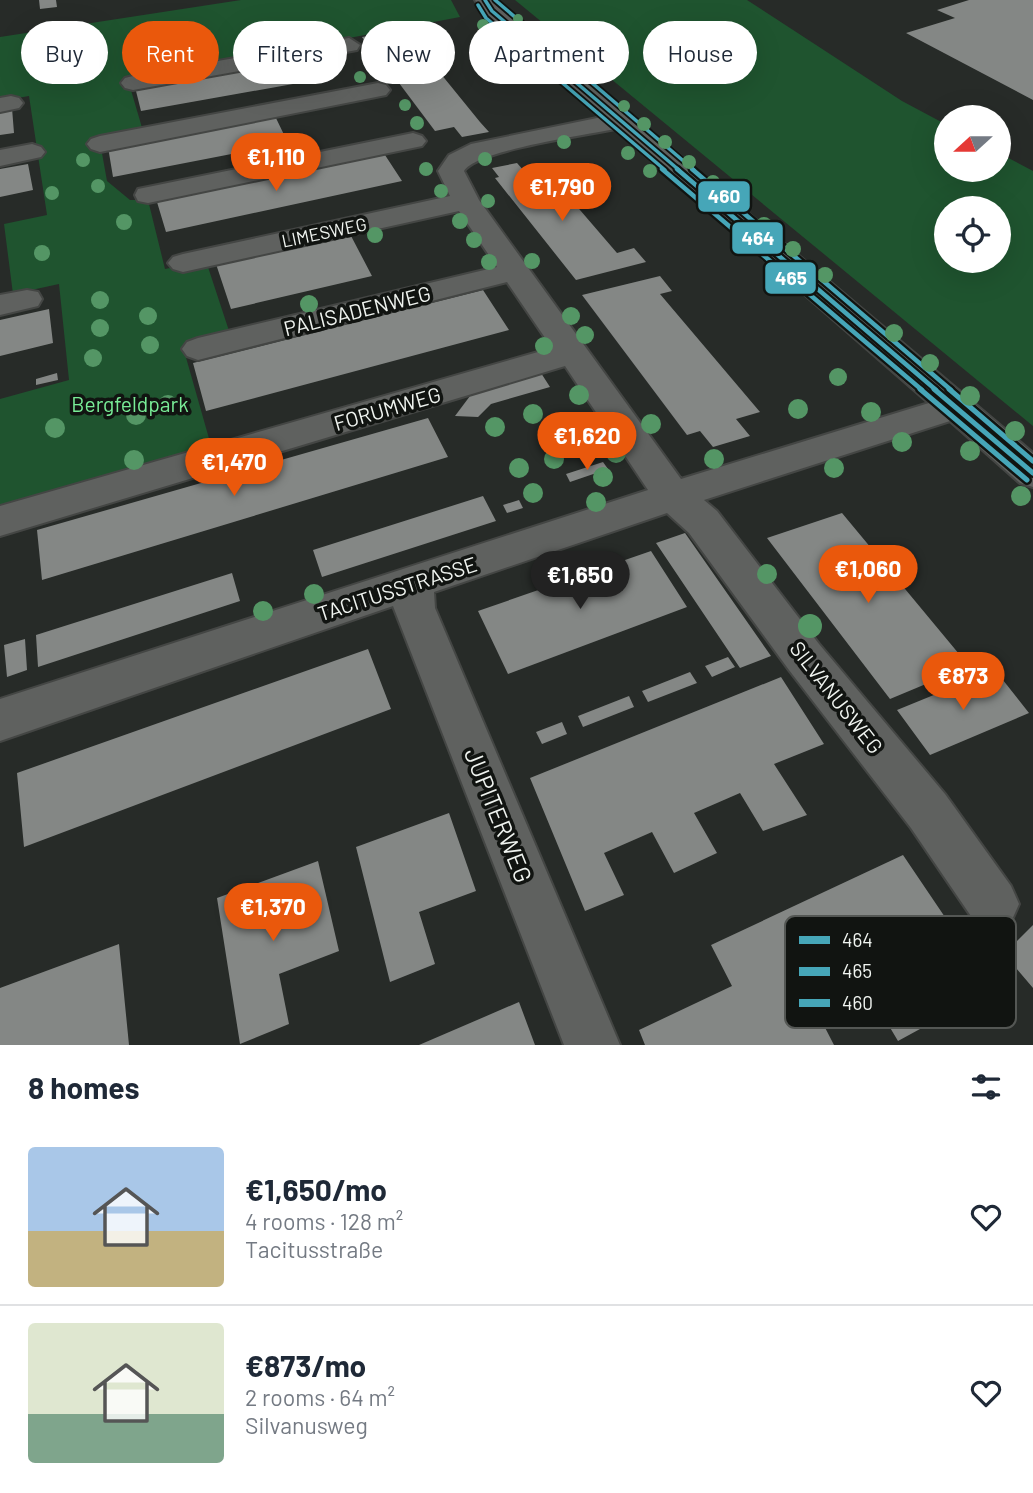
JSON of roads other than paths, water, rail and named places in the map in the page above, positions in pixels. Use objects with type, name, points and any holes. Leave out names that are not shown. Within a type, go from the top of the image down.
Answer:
[{"type":"street","points":[[485,0],[492,11],[1033,473]]},
{"type":"street","points":[[219,75],[361,62]]},
{"type":"street","points":[[100,144],[172,128],[361,62]]},
{"type":"street","points":[[375,84],[401,124],[426,153],[458,160],[480,149],[621,121]]},
{"type":"street","points":[[148,195],[401,124]]},
{"type":"street","points":[[0,158],[32,152]]},
{"type":"street","name":"SILVANUSWEG","points":[[458,160],[451,171],[466,201],[673,496],[702,522],[804,657],[928,811],[993,904]]},
{"type":"street","name":"LIMESWEG","points":[[183,263],[466,201]]},
{"type":"street","name":"PALISADENWEG","points":[[198,349],[516,271]]},
{"type":"street","name":"FORUMWEG","points":[[0,521],[572,354]]},
{"type":"street","name":"TACITUSSTRASSE","points":[[0,720],[673,496],[955,407]]},
{"type":"street","name":"JUPITERWEG","points":[[414,583],[414,608],[592,1045]]},
{"type":"park label","name":"Bergfeldpark","points":[[130,403]]}]
